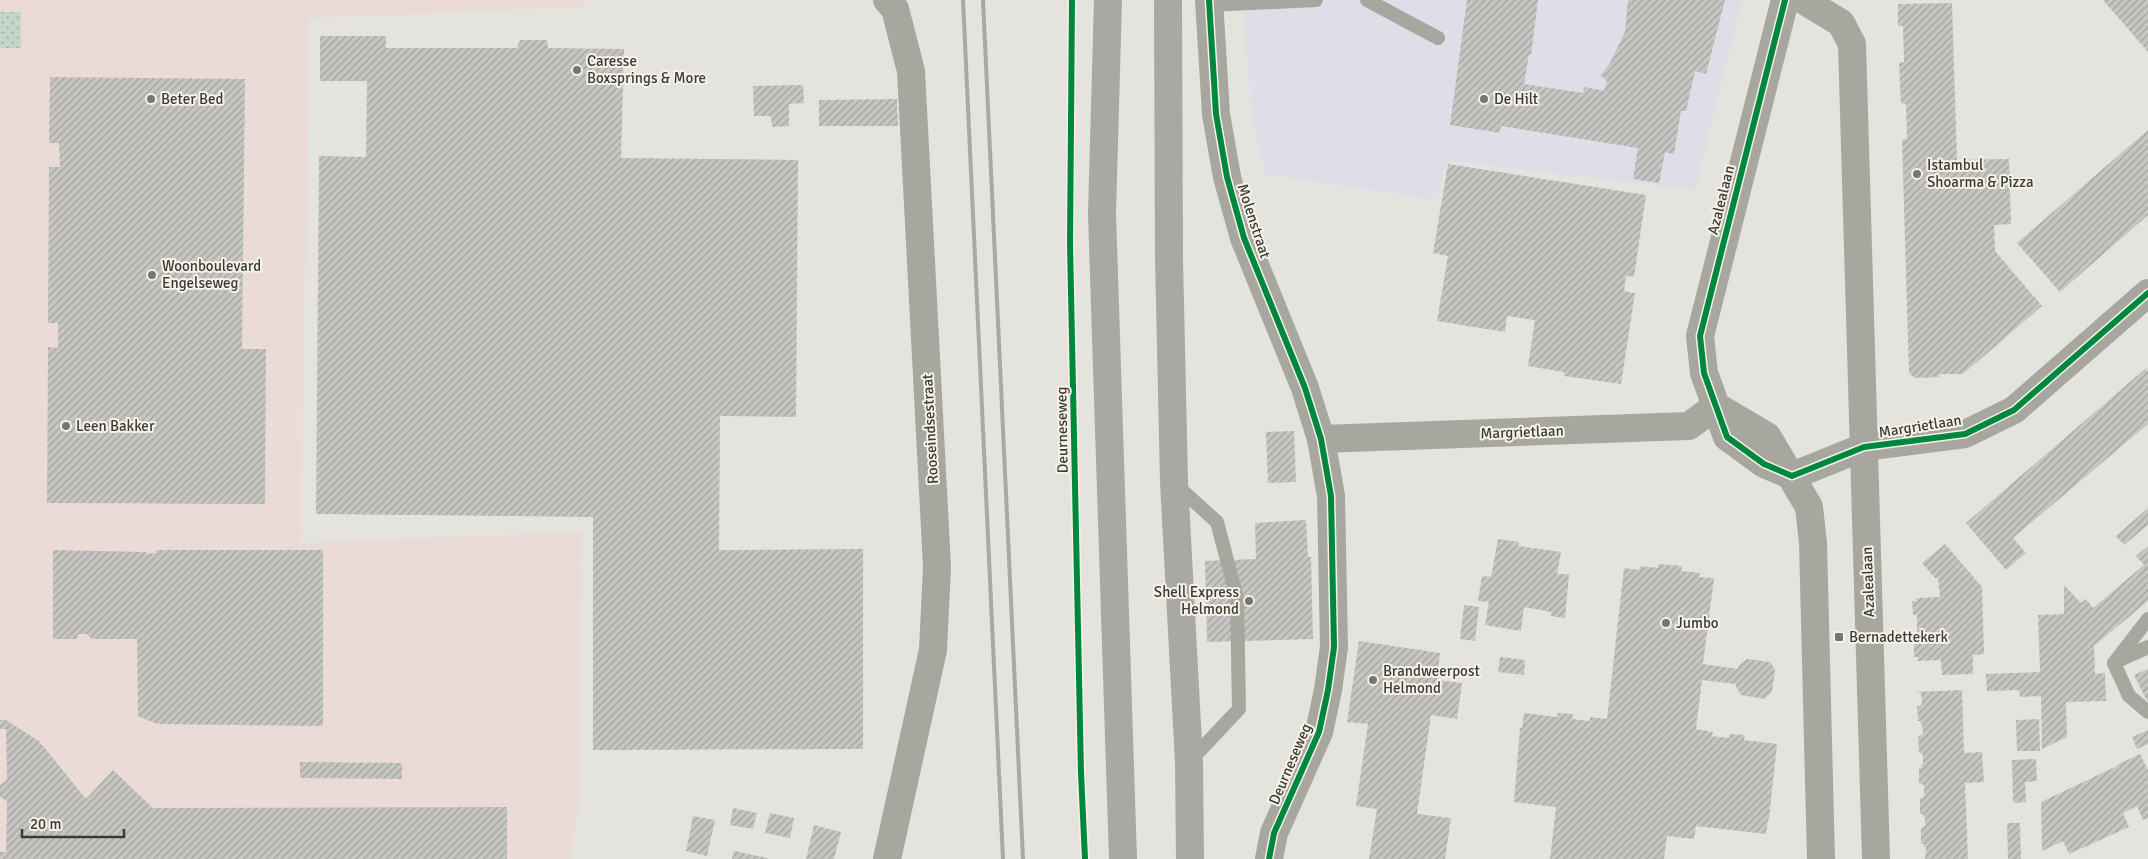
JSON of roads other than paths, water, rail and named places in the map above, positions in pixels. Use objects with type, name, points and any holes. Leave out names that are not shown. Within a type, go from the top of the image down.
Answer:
[{"type":"main road","points":[[1108,0],[1102,214],[1123,859]]},
{"type":"main road","points":[[1168,0],[1169,258],[1174,482],[1189,762],[1190,859]]},
{"type":"street","name":"Rooseindsestraat","points":[[887,0],[895,9],[911,71],[937,567],[933,650],[887,859]]},
{"type":"street","name":"Azalealaan","points":[[1716,406],[1704,373],[1700,336],[1785,0]]},
{"type":"street","name":"Azalealaan","points":[[1803,0],[1841,23],[1852,44],[1876,859]]},
{"type":"street","name":"Molenstraat","points":[[1209,2],[1216,114],[1227,177],[1244,238],[1305,388],[1321,439]]},
{"type":"street","name":"Margrietlaan","points":[[1792,476],[1864,448],[1965,434],[2014,410],[2148,294]]},
{"type":"street","name":"Margrietlaan","points":[[1321,439],[1689,426],[1716,406]]},
{"type":"street","points":[[1716,406],[1727,437],[1764,464],[1792,476],[1809,507],[1813,543],[1822,859]]},
{"type":"street","name":"Deurneseweg","points":[[1269,859],[1274,833],[1319,732],[1328,690],[1334,646],[1331,496],[1321,439]]},
{"type":"lane","name":"Molenstraat","points":[[1209,2],[1316,0]]},
{"type":"lane","points":[[1367,0],[1438,38]]},
{"type":"lane","points":[[1174,482],[1218,522],[1237,598],[1239,709],[1189,762]]},
{"type":"lane","points":[[2114,662],[2148,619]]},
{"type":"lane","points":[[2114,662],[2148,647]]},
{"type":"lane","points":[[2114,662],[2129,696],[2148,712]]},
{"type":"railway","points":[[963,0],[1003,859]]},
{"type":"railway","points":[[983,0],[1023,859]]},
{"type":"place","name":"Caresse Boxsprings & More","points":[[577,70]]},
{"type":"place","name":"Beter Bed","points":[[151,99]]},
{"type":"place","name":"De Hilt","points":[[1484,99]]},
{"type":"place","name":"Istambul Shoarma & Pizza","points":[[1917,174]]},
{"type":"place","name":"Woonboulevard Engelseweg","points":[[152,275]]},
{"type":"place","name":"Leen Bakker","points":[[66,426]]},
{"type":"place","name":"Shell Express Helmond","points":[[1249,601]]},
{"type":"place","name":"Jumbo","points":[[1666,623]]},
{"type":"place","name":"Bernadettekerk","points":[[1839,637]]},
{"type":"place","name":"Brandweerpost Helmond","points":[[1373,680]]}]
